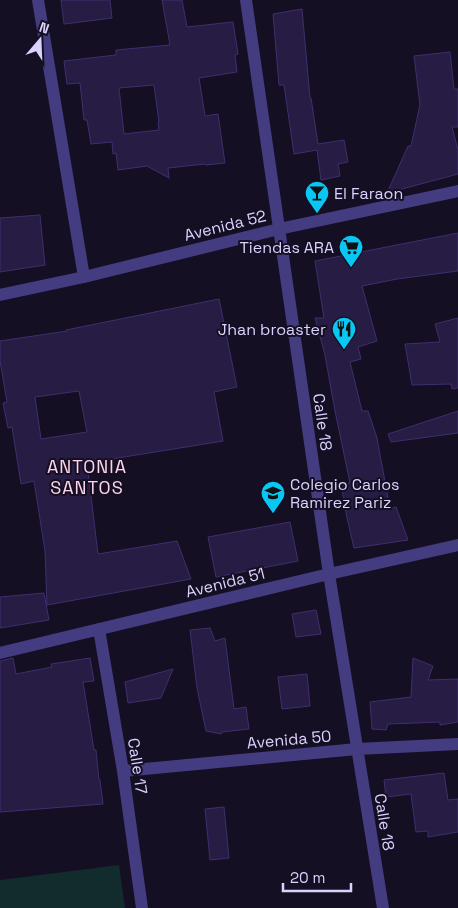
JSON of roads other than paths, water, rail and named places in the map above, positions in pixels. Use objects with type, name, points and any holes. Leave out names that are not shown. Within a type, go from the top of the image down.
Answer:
[{"type":"street","points":[[38,0],[84,277]]},
{"type":"street","name":"Calle 18","points":[[246,0],[329,574],[383,908]]},
{"type":"street","name":"Avenida 52","points":[[0,295],[84,277],[279,229],[458,191]]},
{"type":"street","name":"Avenida 51","points":[[0,653],[458,545]]},
{"type":"street","name":"Calle 17","points":[[99,629],[123,771],[142,908]]},
{"type":"street","name":"Avenida 50","points":[[123,771],[357,749],[458,744]]},
{"type":"place","name":"El Faraon","points":[[317,214]]},
{"type":"place","name":"Tiendas ARA","points":[[351,268]]},
{"type":"place","name":"Jhan broaster","points":[[344,350]]},
{"type":"place","name":"Colegio Carlos Ramirez Pariz","points":[[273,514]]},
{"type":"district","name":"ANTONIA SANTOS","points":[[87,477]]}]
